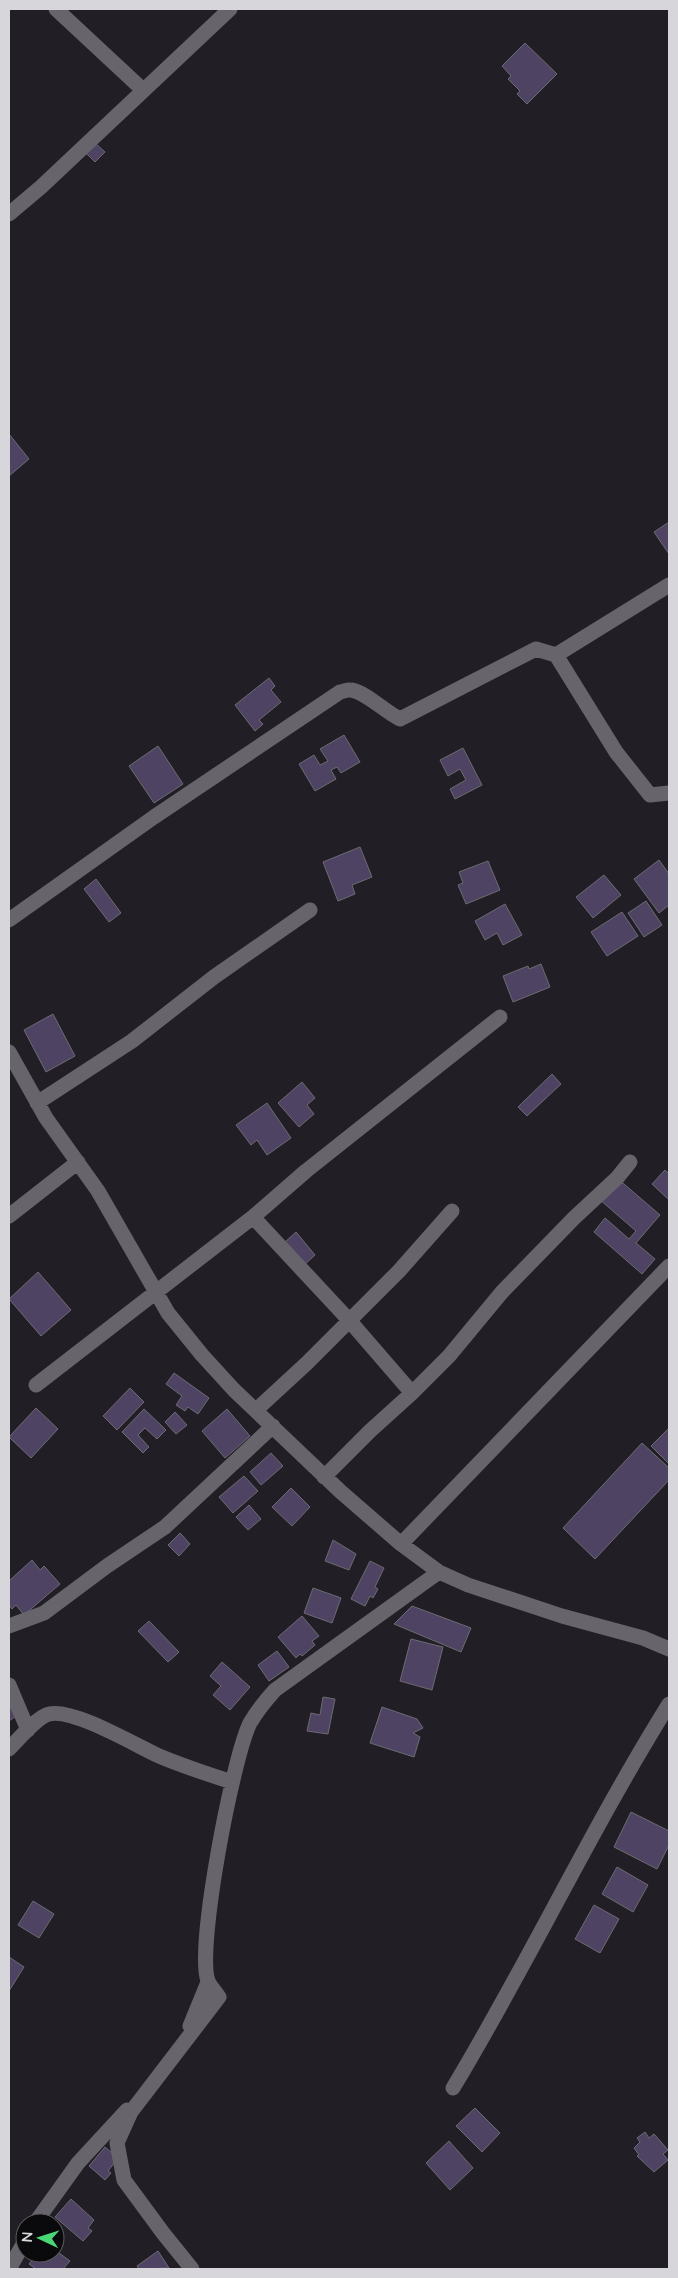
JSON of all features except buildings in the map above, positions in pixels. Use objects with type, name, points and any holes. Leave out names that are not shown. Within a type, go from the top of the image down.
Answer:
[{"type":"street","points":[[56,9],[143,90]]},
{"type":"street","points":[[10,212],[41,187],[230,9]]},
{"type":"street","points":[[556,655],[669,586]]},
{"type":"street","points":[[9,920],[154,817],[340,692],[351,690],[366,697],[400,719],[536,650],[556,655],[616,752],[650,795],[669,793]]},
{"type":"street","points":[[37,1103],[132,1042],[214,977],[310,910]]},
{"type":"street","points":[[36,1385],[253,1217],[306,1171],[500,1017]]},
{"type":"street","points":[[9,1052],[37,1103],[103,1200],[155,1294],[168,1313],[202,1355],[324,1477],[401,1544],[438,1572],[477,1588],[562,1616],[643,1638],[669,1649]]},
{"type":"street","points":[[9,1216],[78,1162]]},
{"type":"street","points":[[324,1477],[448,1356],[502,1292],[574,1218],[617,1178],[630,1162]]},
{"type":"street","points":[[256,1410],[307,1363],[399,1271],[452,1211]]},
{"type":"street","points":[[253,1217],[412,1393]]},
{"type":"street","points":[[401,1544],[669,1266]]},
{"type":"street","points":[[9,1626],[44,1613],[107,1566],[140,1546],[165,1527],[273,1426]]},
{"type":"street","points":[[42,2213],[78,2163],[122,2116],[182,2041],[196,2014],[208,1982],[205,1958],[208,1929],[232,1782],[250,1724],[261,1706],[275,1690],[438,1572]]},
{"type":"street","points":[[9,1685],[28,1730]]},
{"type":"street","points":[[453,2088],[495,2019],[547,1918],[669,1704]]},
{"type":"street","points":[[9,1749],[47,1714],[59,1713],[71,1716],[160,1756],[232,1782]]},
{"type":"street","points":[[192,2269],[124,2180],[117,2144],[131,2112],[219,1996],[208,1982]]}]
